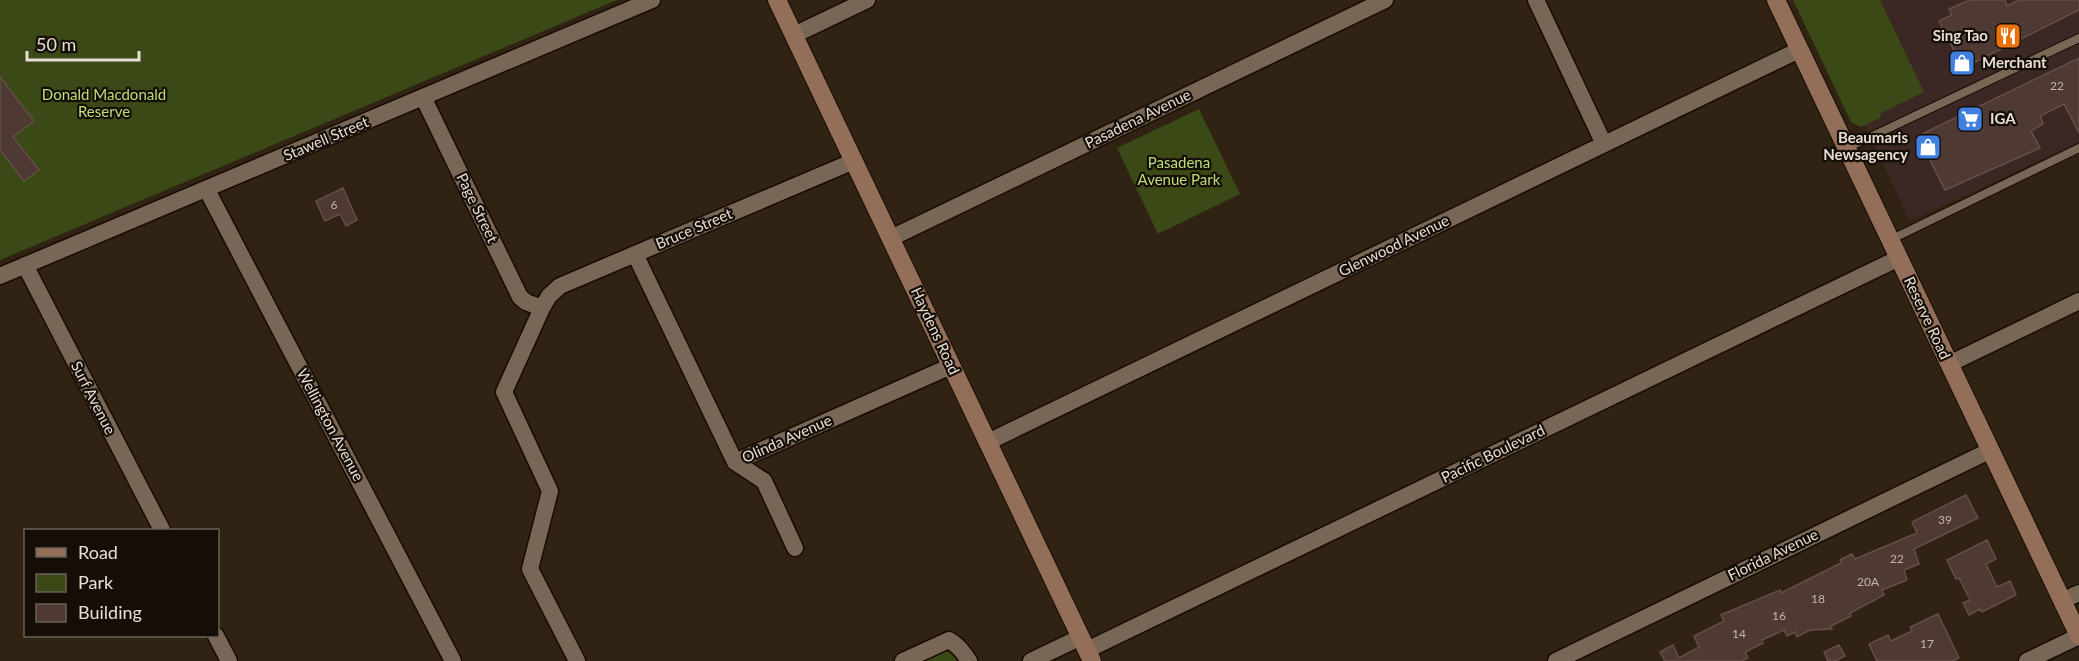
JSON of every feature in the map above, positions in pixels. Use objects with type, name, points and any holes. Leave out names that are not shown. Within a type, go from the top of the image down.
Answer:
[{"type":"street","name":"Stawell Street","points":[[0,276],[652,0]]},
{"type":"street","name":"Haydens Road","points":[[777,0],[1087,650]]},
{"type":"street","points":[[794,35],[867,0]]},
{"type":"street","name":"Pasadena Avenue","points":[[891,238],[1385,0]]},
{"type":"street","points":[[1536,0],[1604,144]]},
{"type":"street","name":"Reserve Road","points":[[1776,0],[2079,636]]},
{"type":"street","name":"Glenwood Avenue","points":[[988,442],[1799,50]]},
{"type":"street","name":"Page Street","points":[[423,97],[520,297],[542,308]]},
{"type":"street","name":"Bruce Street","points":[[577,661],[530,569],[550,491],[504,392],[542,308],[549,296],[560,286],[854,161]]},
{"type":"street","name":"Wellington Avenue","points":[[207,190],[453,661]]},
{"type":"street","name":"Olinda Avenue","points":[[635,254],[735,462],[951,366]]},
{"type":"street","name":"Pacific Boulevard","points":[[1031,661],[1087,650],[1899,258]]},
{"type":"street","name":"Surf Avenue","points":[[25,266],[161,529]]},
{"type":"street","points":[[1949,364],[2079,301]]},
{"type":"street","name":"Florida Avenue","points":[[1556,661],[1991,450]]},
{"type":"street","points":[[735,462],[764,481],[795,548]]},
{"type":"street","points":[[2062,601],[2079,592]]},
{"type":"street","points":[[2027,661],[2079,636]]},
{"type":"street","points":[[217,637],[229,661]]},
{"type":"street","points":[[903,661],[949,640],[963,651],[969,661]]},
{"type":"lane","points":[[1846,148],[2079,38]]},
{"type":"lane","points":[[1890,240],[2079,148]]},
{"type":"shaded area","points":[[1805,0],[2079,0],[2079,142],[1910,221]]},
{"type":"green space","name":"Donald Macdonald Reserve","points":[[0,0],[617,0],[0,260]]},
{"type":"green space","points":[[1793,0],[1880,0],[1924,92],[1881,113],[1880,118],[1861,127],[1851,122]]},
{"type":"green space","name":"Pasadena Avenue Park","points":[[1199,109],[1240,194],[1158,234],[1117,148]]},
{"type":"green space","points":[[945,650],[954,655],[958,661],[922,661]]},
{"type":"building","points":[[1970,0],[2005,0],[2007,6],[2019,0],[2079,0],[2079,10],[1963,68],[1939,21],[1952,15],[1949,9]]},
{"type":"building","points":[[2079,58],[2079,133],[2064,104],[2040,116],[2043,124],[2031,131],[2040,148],[1945,190],[1921,142],[1924,133]]},
{"type":"building","points":[[0,77],[34,121],[13,137],[39,170],[24,181],[0,150]]},
{"type":"building","points":[[343,188],[357,220],[346,226],[340,214],[325,221],[316,201]]},
{"type":"building","points":[[1966,495],[1978,518],[1914,549],[1919,564],[1904,570],[1907,580],[1882,590],[1884,595],[1850,613],[1851,616],[1831,626],[1832,629],[1810,630],[1797,637],[1795,632],[1787,636],[1784,630],[1762,640],[1763,643],[1745,652],[1748,658],[1741,661],[1665,661],[1660,652],[1673,645],[1679,658],[1699,647],[1694,636],[1724,621],[1721,615],[1780,590],[1781,593],[1841,563],[1840,560],[1852,554],[1855,559],[1917,533],[1912,522]]},
{"type":"building","points":[[1987,540],[1996,559],[1986,564],[1997,587],[2010,581],[2016,595],[1982,612],[1980,609],[1969,615],[1963,603],[1970,600],[1947,560]]},
{"type":"building","points":[[1938,614],[1959,658],[1952,661],[1877,661],[1869,644],[1888,635],[1891,641],[1912,631],[1910,627]]},
{"type":"building","points":[[1839,645],[1845,656],[1835,661],[1828,661],[1824,652]]},
{"type":"place","name":"Sing Tao","points":[[2008,36]]},
{"type":"place","name":"Merchant","points":[[1962,63]]},
{"type":"place","name":"IGA","points":[[1970,119]]},
{"type":"place","name":"Beaumaris Newsagency","points":[[1928,147]]}]
